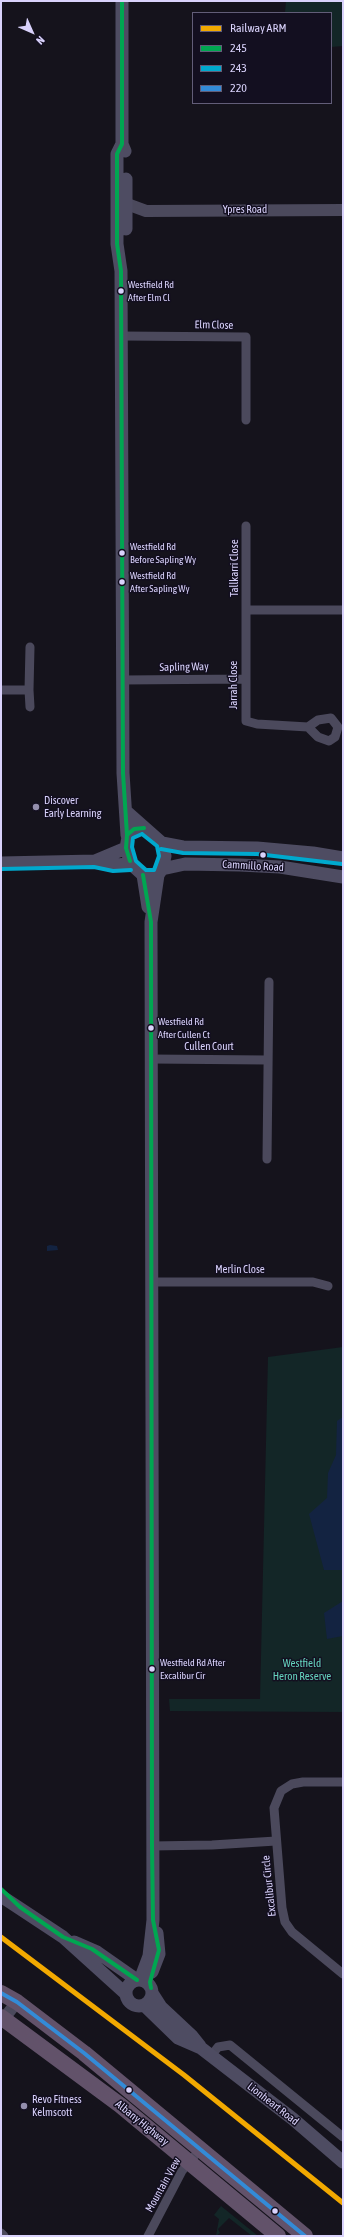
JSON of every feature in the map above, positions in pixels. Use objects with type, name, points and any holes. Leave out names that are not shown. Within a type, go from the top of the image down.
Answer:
[{"type":"highway","name":"Albany Highway","points":[[1,1994],[16,2002],[84,2053],[306,2236]]},
{"type":"highway","name":"Albany Highway","points":[[2,2019],[120,2105],[278,2236]]},
{"type":"main road","points":[[122,1],[122,144],[117,154],[122,211],[117,244],[121,271],[122,336],[123,772],[127,812],[126,848],[131,864],[143,875],[150,877],[160,872]]},
{"type":"main road","points":[[127,812],[162,843],[164,856],[151,922]]},
{"type":"main road","points":[[127,835],[134,829],[144,828]]},
{"type":"main road","name":"Cammillo Road","points":[[162,843],[183,847],[256,848],[319,853],[343,858]]},
{"type":"main road","points":[[95,861],[126,848]]},
{"type":"main road","points":[[1,863],[95,861],[114,865],[131,864]]},
{"type":"main road","name":"Cammillo Road","points":[[160,872],[185,864],[280,867],[343,877]]},
{"type":"main road","points":[[126,1994],[129,1985],[138,1980],[149,1956],[153,1920],[151,922],[143,875]]},
{"type":"main road","points":[[1,1889],[20,1907]]},
{"type":"main road","points":[[1,1896],[20,1907],[63,1937],[126,1994],[132,2004],[144,2005],[149,2000],[151,1991],[150,1982],[159,1950],[153,1920]]},
{"type":"main road","points":[[63,1937],[92,1949],[138,1980],[146,1982],[151,1991]]},
{"type":"main road","name":"Lionheart Road","points":[[151,1991],[161,2007],[192,2036],[206,2052]]},
{"type":"main road","name":"Lionheart Road","points":[[144,2005],[178,2038],[206,2052],[293,2119],[343,2162]]},
{"type":"street","name":"Ypres Road","points":[[122,211],[343,210]]},
{"type":"street","name":"Elm Close","points":[[122,336],[246,338],[246,420]]},
{"type":"street","name":"Tallkarri Close","points":[[246,526],[247,610]]},
{"type":"street","points":[[247,610],[343,610]]},
{"type":"street","name":"Jarrah Close","points":[[247,610],[246,721],[257,724],[308,727]]},
{"type":"street","points":[[30,648],[30,707]]},
{"type":"street","name":"Sapling Way","points":[[123,680],[246,679]]},
{"type":"street","points":[[1,690],[29,690]]},
{"type":"street","points":[[267,1160],[269,982]]},
{"type":"street","name":"Cullen Court","points":[[151,1059],[267,1060]]},
{"type":"street","name":"Merlin Close","points":[[151,1282],[313,1282],[328,1286]]},
{"type":"street","name":"Excalibur Circle","points":[[343,1782],[296,1783],[281,1791],[274,1808],[282,1913],[287,1926],[343,1974]]},
{"type":"street","name":"Excalibur Circle","points":[[152,1846],[212,1845],[276,1840]]},
{"type":"street","points":[[2,2019],[16,2002]]},
{"type":"street","points":[[206,2052],[218,2047],[230,2045],[343,2137]]},
{"type":"street","name":"Mountain View","points":[[148,2236],[189,2162],[201,2148]]},
{"type":"street","points":[[1,2233],[4,2236]]},
{"type":"green space","points":[[286,1],[343,1],[343,46],[332,47],[332,12],[285,12]]},
{"type":"green space","name":"Westfield Heron Reserve","points":[[343,1347],[343,1712],[170,1711],[169,1699],[260,1699],[268,1357]]},
{"type":"green space","points":[[221,2206],[258,2236],[252,2236],[229,2218],[218,2229],[220,2233],[216,2236],[219,2219],[214,2215]]},
{"type":"water","points":[[47,1246],[57,1246],[58,1250],[47,1251]]},
{"type":"water","points":[[343,1417],[343,1570],[324,1570],[309,1514],[327,1498],[328,1473],[336,1455],[337,1421]]},
{"type":"water","points":[[343,1601],[343,1636],[327,1639],[324,1613]]},
{"type":"rail line","name":"ARM","points":[[1,1937],[184,2075],[343,2203]]},
{"type":"transit line","name":"245","points":[[122,1],[122,144],[117,154],[117,244],[121,271],[123,773],[127,835]]},
{"type":"transit line","name":"245","points":[[130,861],[126,848],[127,835],[134,829],[144,828]]},
{"type":"transit line","name":"243","points":[[142,834],[157,846],[159,856],[154,870],[146,870],[136,861],[132,847],[133,838],[142,834]]},
{"type":"transit line","name":"243","points":[[161,849],[183,853],[257,854],[342,864]]},
{"type":"transit line","name":"243","points":[[1,869],[94,867],[113,871],[131,870]]},
{"type":"transit line","name":"245","points":[[143,875],[151,922],[152,1846],[153,1920],[159,1950],[150,1982],[151,1988]]},
{"type":"transit line","name":"245","points":[[1,1889],[20,1907],[63,1937],[92,1949],[137,1980]]},
{"type":"transit line","name":"220","points":[[1,1993],[17,2002],[84,2053],[305,2236]]},
{"type":"place","name":"Westfield Rd After Elm Cl","points":[[121,291]]},
{"type":"place","name":"Westfield Rd Before Sapling Wy","points":[[122,553]]},
{"type":"place","name":"Westfield Rd After Sapling Wy","points":[[122,582]]},
{"type":"place","name":"Discover Early Learning","points":[[36,807]]},
{"type":"place","name":"Westfield Rd After Cullen Ct","points":[[151,1028]]},
{"type":"place","name":"Westfield Rd After Excalibur Cir","points":[[152,1669]]},
{"type":"place","name":"Revo Fitness Kelmscott","points":[[24,2106]]}]
